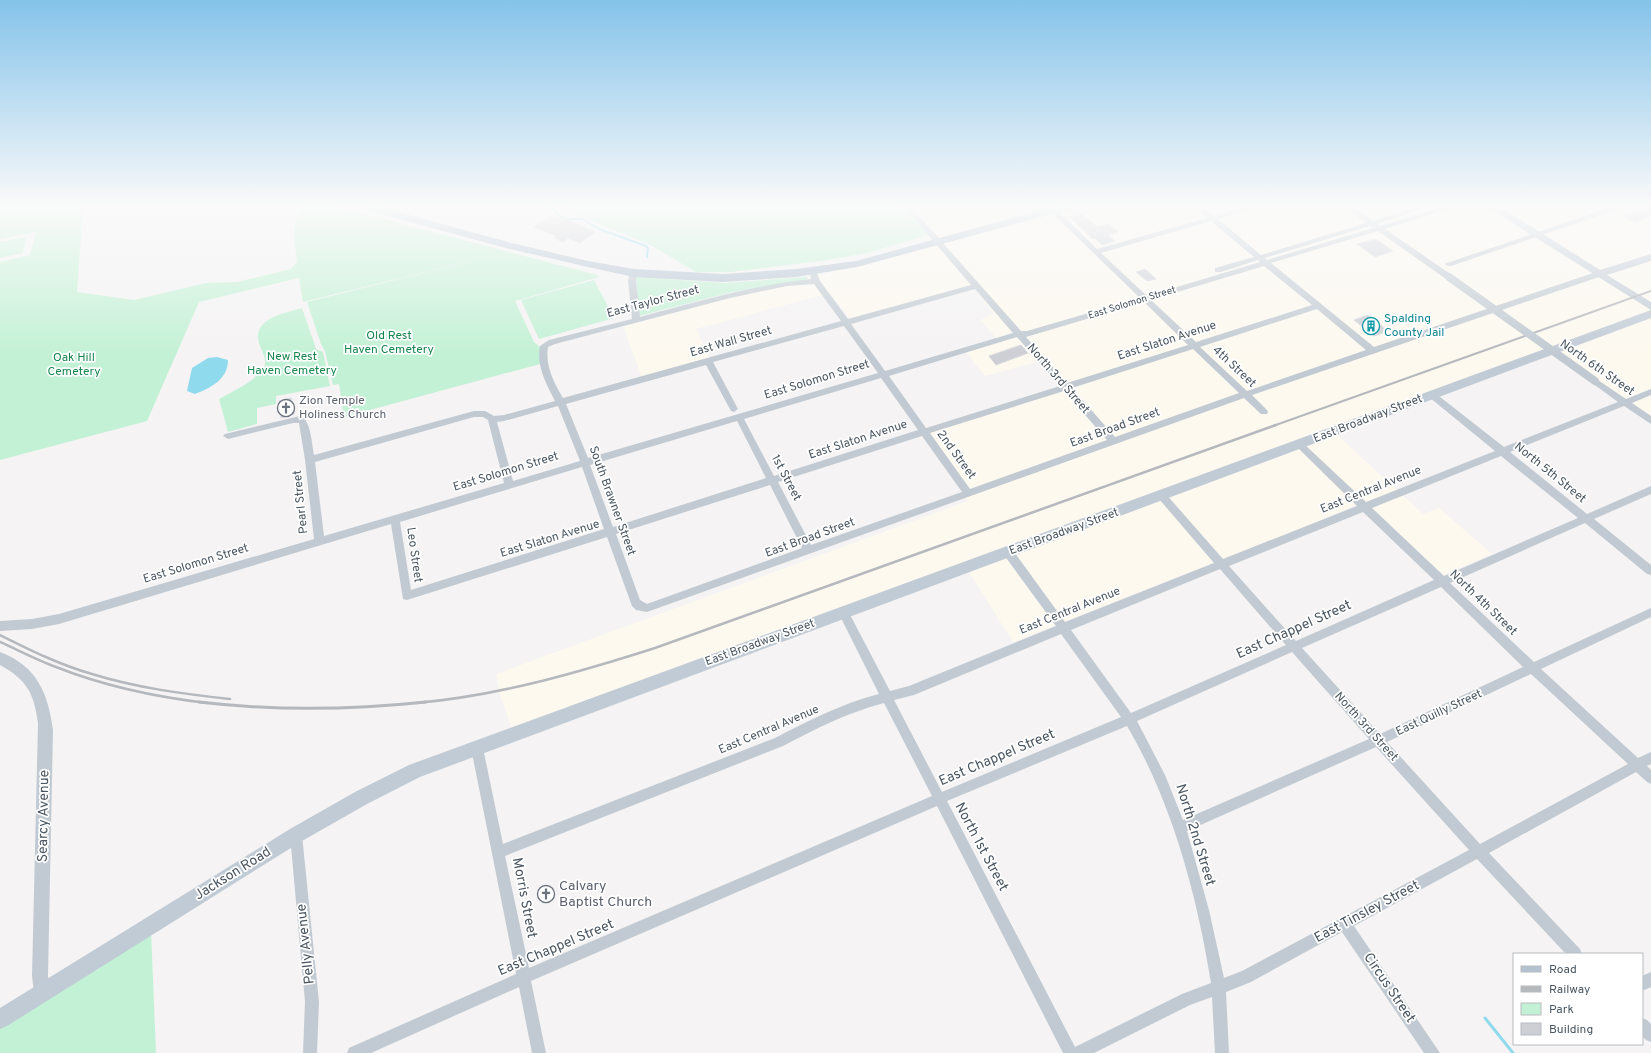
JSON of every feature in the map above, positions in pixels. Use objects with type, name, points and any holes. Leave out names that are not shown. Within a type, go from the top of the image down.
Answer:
[{"type":"main road","points":[[553,256],[634,273],[722,278],[814,276]]},
{"type":"main road","name":"East Taylor Street","points":[[814,276],[886,256]]},
{"type":"main road","points":[[1577,256],[1604,273],[1651,307]]},
{"type":"main road","points":[[1604,273],[1651,257]]},
{"type":"main road","points":[[1604,273],[1651,297]]},
{"type":"main road","name":"East Broadway Street","points":[[476,748],[1162,496],[1651,314]]},
{"type":"main road","name":"Jackson Road","points":[[0,1019],[296,835],[361,798],[415,771],[476,748]]},
{"type":"street","name":"North 3rd Street","points":[[950,256],[1113,441]]},
{"type":"street","name":"4th Street","points":[[1100,256],[1144,296],[1264,412]]},
{"type":"street","name":"East Solomon Street","points":[[1,625],[32,624],[59,619],[565,468],[583,457],[1019,334],[1027,334],[1262,256]]},
{"type":"street","name":"East Solomon Street","points":[[1144,296],[1286,256]]},
{"type":"street","name":"North 6th Street","points":[[1419,256],[1651,421]]},
{"type":"street","points":[[1448,264],[1472,256]]},
{"type":"street","points":[[1259,257],[1373,351]]},
{"type":"street","points":[[634,273],[632,280],[636,320]]},
{"type":"street","name":"East Broad Street","points":[[640,608],[647,608],[809,551],[1246,394],[1604,273]]},
{"type":"street","points":[[814,276],[923,431]]},
{"type":"street","name":"East Taylor Street","points":[[560,402],[546,371],[544,360],[544,346],[552,342],[814,276]]},
{"type":"street","name":"East Wall Street","points":[[492,419],[504,418],[976,286]]},
{"type":"street","name":"East Slaton Avenue","points":[[407,596],[1317,306]]},
{"type":"street","name":"1st Street","points":[[708,360],[809,551]]},
{"type":"street","name":"East Central Avenue","points":[[498,852],[779,742],[809,726],[867,702],[910,691],[1364,506],[1651,392]]},
{"type":"street","name":"North 5th Street","points":[[1432,395],[1651,571]]},
{"type":"street","name":"South Brawner Street","points":[[560,402],[583,457],[636,603],[640,608]]},
{"type":"street","points":[[310,460],[474,414],[485,414],[492,419],[492,427],[508,485]]},
{"type":"street","name":"Pearl Street","points":[[228,436],[300,420],[303,422],[310,460],[318,541]]},
{"type":"street","name":"2nd Street","points":[[923,431],[969,494]]},
{"type":"street","name":"North 4th Street","points":[[1300,445],[1532,668],[1651,778]]},
{"type":"street","name":"East Chappel Street","points":[[354,1053],[523,978],[1129,719],[1651,490]]},
{"type":"street","name":"North 3rd Street","points":[[1162,496],[1293,646],[1478,852],[1574,953]]},
{"type":"street","name":"Leo Street","points":[[395,519],[407,596]]},
{"type":"street","name":"North 2nd Street","points":[[1008,552],[1129,719],[1140,736],[1160,775],[1180,828],[1209,935],[1218,987],[1222,1053]]},
{"type":"street","name":"North 1st Street","points":[[843,612],[886,698],[1071,1053]]},
{"type":"street","name":"East Quilly Street","points":[[1180,828],[1378,741],[1651,612]]},
{"type":"street","name":"Searcy Avenue","points":[[0,658],[26,675],[37,692],[44,712],[46,730],[40,976],[42,992]]},
{"type":"street","name":"Morris Street","points":[[476,748],[539,1053]]},
{"type":"street","name":"East Tinsley Street","points":[[1078,1053],[1187,999],[1246,977],[1651,758]]},
{"type":"street","name":"Pelly Avenue","points":[[296,835],[312,1002],[310,1053]]},
{"type":"street","name":"Circus Street","points":[[1344,924],[1433,1053]]},
{"type":"street","points":[[1643,1026],[1651,1035]]},
{"type":"shaded area","points":[[893,256],[1651,256],[1651,423],[1551,351],[1334,432],[1423,514],[1439,508],[1492,554],[1437,578],[1358,504],[1307,526],[1013,642],[966,567],[513,732],[500,695],[496,674],[968,501],[919,430],[1061,386],[1041,361],[985,376],[965,351],[998,340],[980,320],[994,314],[972,286],[850,319],[830,293],[696,329],[710,359],[642,378],[623,326]]},
{"type":"green space","name":"Oak Hill Cemetery","points":[[25,256],[80,256],[77,292],[134,300],[206,283],[237,282],[291,269],[297,262],[296,256],[490,256],[303,302],[299,278],[199,302],[147,421],[0,460],[0,262]]},
{"type":"green space","name":"Old Rest Haven Cemetery","points":[[490,256],[525,256],[597,275],[599,277],[515,301],[534,342],[540,347],[540,364],[344,417],[339,384],[333,385],[325,351],[321,344],[307,302]]},
{"type":"green space","points":[[669,256],[850,256],[731,272],[696,272]]},
{"type":"green space","points":[[636,277],[724,283],[808,277],[806,280],[732,292],[639,316]]},
{"type":"green space","points":[[594,280],[614,318],[539,339],[521,300]]},
{"type":"green space","name":"New Rest Haven Cemetery","points":[[302,308],[316,349],[323,352],[330,386],[276,396],[276,404],[257,408],[257,424],[228,432],[219,399],[249,382],[264,367],[265,358],[258,339],[260,329],[263,324],[276,316]]},
{"type":"green space","points":[[151,930],[156,1053],[0,1053],[0,1026]]},
{"type":"water","points":[[217,357],[228,360],[227,367],[222,378],[207,389],[195,394],[187,391],[192,368],[208,358]]},
{"type":"building","points":[[1145,269],[1156,279],[1147,281],[1136,272]]},
{"type":"building","name":"Spalding County Jail","points":[[1368,315],[1388,331],[1374,336],[1354,320]]},
{"type":"building","points":[[1021,345],[1028,353],[996,365],[989,356]]},
{"type":"building","name":"Zion Temple Holiness Church","points":[[291,398],[294,414],[281,418],[279,401]]},
{"type":"waterway","points":[[1485,1018],[1513,1053]]},
{"type":"railway","points":[[1273,426],[1651,291]]},
{"type":"railway","points":[[426,702],[477,695],[537,682],[566,675],[655,648],[1276,425]]},
{"type":"railway","points":[[0,635],[57,662],[109,679],[161,690],[230,699]]},
{"type":"railway","points":[[0,642],[49,664],[93,680],[149,694],[201,702]]},
{"type":"railway","points":[[201,702],[256,707],[341,708],[426,702]]},
{"type":"railway","points":[[201,702],[207,703]]},
{"type":"railway","points":[[416,703],[426,702]]},
{"type":"place","name":"Spalding County Jail","points":[[1371,326]]},
{"type":"place","name":"Zion Temple Holiness Church","points":[[286,408]]},
{"type":"place","name":"Calvary Baptist Church","points":[[546,894]]}]
